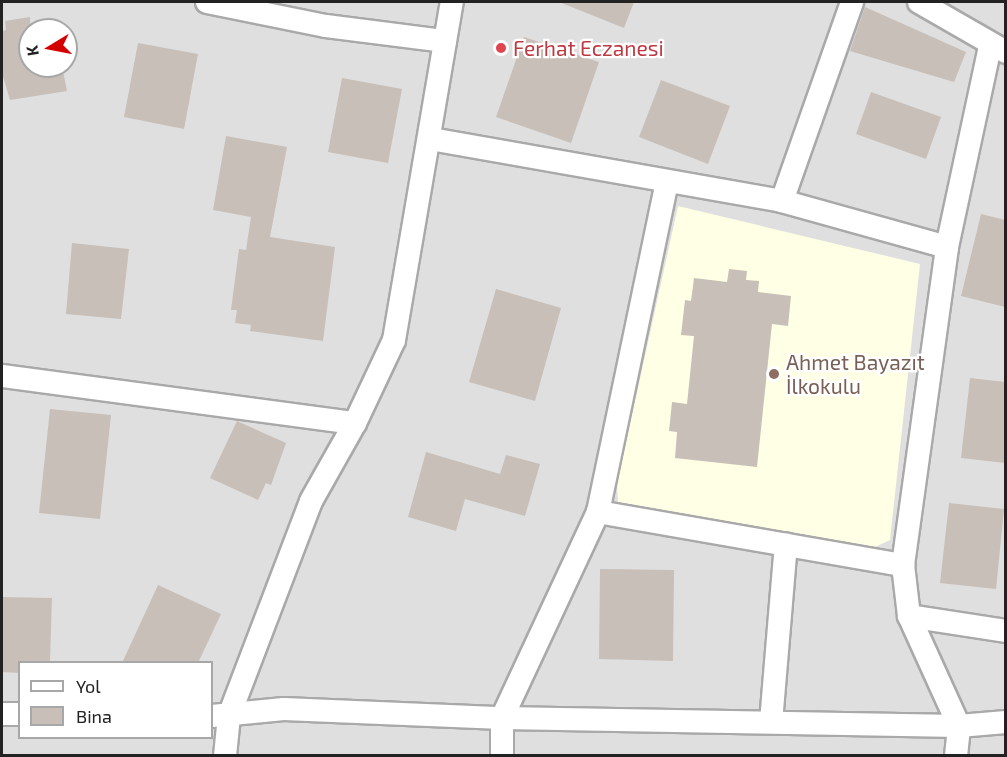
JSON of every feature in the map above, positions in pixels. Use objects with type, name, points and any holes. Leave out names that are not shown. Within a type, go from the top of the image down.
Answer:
[{"type":"street","points":[[207,2],[326,26],[445,41]]},
{"type":"street","points":[[225,756],[220,716],[311,501],[355,423],[394,340],[452,2]]},
{"type":"street","points":[[782,201],[852,2]]},
{"type":"street","points":[[919,2],[998,49],[947,247],[903,565],[909,616],[960,726],[956,756]]},
{"type":"street","points":[[430,139],[782,201],[947,247]]},
{"type":"street","points":[[502,756],[502,718],[598,512],[667,182]]},
{"type":"street","points":[[2,376],[355,423]]},
{"type":"street","points":[[598,512],[903,565]]},
{"type":"street","points":[[771,722],[786,545]]},
{"type":"street","points":[[909,616],[1005,631]]},
{"type":"street","points":[[220,716],[284,709],[502,718],[960,726],[1005,722]]},
{"type":"street","points":[[2,714],[18,714]]},
{"type":"shaded area","points":[[2,2],[1005,2],[1005,755],[2,755]]},
{"type":"shaded area","name":"Ahmet Bayazıt İlkokulu","points":[[678,206],[920,264],[890,540],[875,547],[618,504],[617,483]]},
{"type":"building","points":[[559,2],[634,2],[624,28]]},
{"type":"building","points":[[865,7],[966,52],[954,82],[850,51]]},
{"type":"building","points":[[18,19],[18,78],[64,78],[67,91],[10,100],[2,73],[2,31],[6,30],[5,21]]},
{"type":"building","points":[[524,37],[599,62],[571,143],[496,117]]},
{"type":"building","points":[[138,43],[198,54],[184,129],[124,117]]},
{"type":"building","points":[[342,78],[402,89],[388,163],[328,152]]},
{"type":"building","points":[[661,80],[730,106],[708,164],[639,137]]},
{"type":"building","points":[[871,92],[941,117],[926,159],[856,134]]},
{"type":"building","points":[[226,136],[287,147],[270,237],[335,247],[323,341],[250,331],[251,325],[235,323],[237,310],[231,310],[239,249],[246,250],[251,217],[213,210]]},
{"type":"building","points":[[981,214],[1005,220],[1005,307],[961,296]]},
{"type":"building","points":[[72,243],[129,249],[121,319],[66,314]]},
{"type":"building","points":[[729,269],[747,271],[746,280],[759,281],[758,292],[791,296],[788,326],[772,324],[757,467],[675,458],[677,432],[669,431],[672,402],[687,404],[694,336],[681,335],[685,300],[691,301],[694,278],[727,282]]},
{"type":"building","points":[[496,289],[561,308],[535,401],[469,382]]},
{"type":"building","points":[[970,378],[1005,382],[1005,463],[961,458]]},
{"type":"building","points":[[50,409],[111,415],[100,519],[39,513]]},
{"type":"building","points":[[237,421],[286,443],[271,485],[266,483],[258,500],[210,478]]},
{"type":"building","points":[[426,452],[500,474],[506,455],[540,464],[525,516],[465,499],[456,531],[408,517]]},
{"type":"building","points":[[949,503],[1004,509],[996,589],[940,583]]},
{"type":"building","points":[[600,569],[674,570],[673,661],[599,659]]},
{"type":"building","points":[[158,585],[221,614],[199,661],[123,661]]},
{"type":"building","points":[[2,597],[52,598],[50,661],[18,661],[18,673],[2,672]]},
{"type":"place","name":"Ferhat Eczanesi","points":[[501,48]]},
{"type":"place","name":"Ahmet Bayazıt İlkokulu","points":[[774,374]]}]
